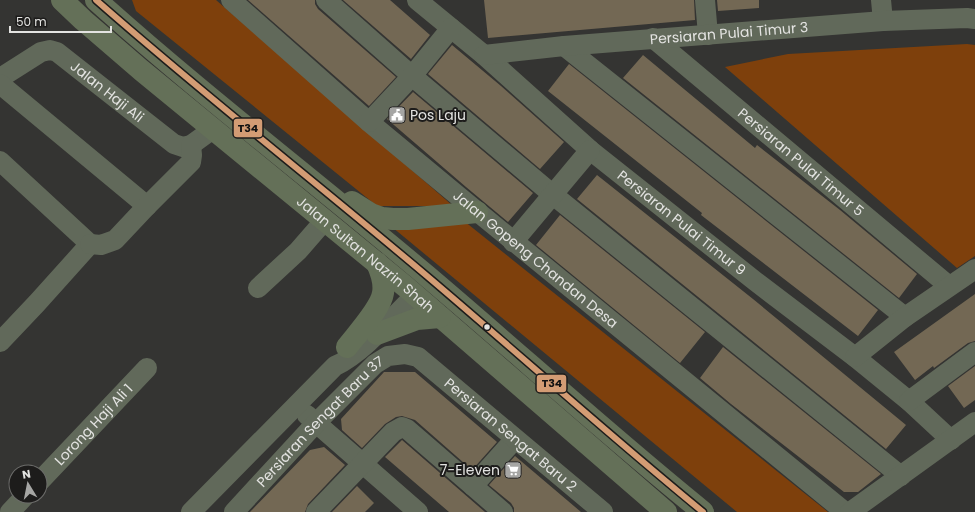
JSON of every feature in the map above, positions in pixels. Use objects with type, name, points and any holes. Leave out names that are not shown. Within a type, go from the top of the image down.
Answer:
[{"type":"highway","name":"Jalan Sultan Nazrin Shah","points":[[62,0],[141,70],[377,263],[412,289],[440,317],[552,412],[655,509]]},
{"type":"highway","name":"Jalan Sultan Nazrin Shah","points":[[96,1],[149,47],[426,276],[564,396],[703,512]]},
{"type":"highway","points":[[96,1],[103,26],[136,58],[141,70]]},
{"type":"highway","points":[[314,183],[327,187],[371,214],[382,218],[408,219],[477,212]]},
{"type":"highway","points":[[314,183],[338,215],[401,267],[412,289],[436,298],[525,371],[564,396]]},
{"type":"highway","points":[[347,346],[377,306],[383,293],[383,276],[377,263]]},
{"type":"highway","points":[[377,334],[417,319],[440,317]]},
{"type":"street","name":"Jalan Gopeng Chandan Desa","points":[[231,0],[369,122],[513,242],[845,512]]},
{"type":"street","points":[[326,0],[412,76],[552,194],[901,476]]},
{"type":"street","name":"Persiaran Pulai Timur 9","points":[[417,0],[484,55],[590,150],[755,281],[855,357],[909,401],[951,440]]},
{"type":"street","points":[[705,0],[708,35]]},
{"type":"street","points":[[881,0],[883,21]]},
{"type":"street","name":"Persiaran Pulai Timur 3","points":[[484,55],[653,38],[883,21],[975,19]]},
{"type":"street","points":[[369,122],[412,76],[451,28]]},
{"type":"street","name":"Persiaran Pulai Timur 5","points":[[653,38],[949,286]]},
{"type":"street","points":[[564,46],[905,317]]},
{"type":"street","name":"Jalan Haji Ali","points":[[0,78],[41,52],[50,50],[57,52],[174,144],[183,148],[191,145]]},
{"type":"street","points":[[0,84],[147,206]]},
{"type":"street","points":[[0,162],[90,244],[102,245],[115,240],[190,162],[192,155],[191,145],[213,129]]},
{"type":"street","points":[[513,242],[590,150]]},
{"type":"street","points":[[258,288],[298,251],[325,220]]},
{"type":"street","points":[[0,342],[90,244]]},
{"type":"street","points":[[855,357],[905,317],[975,269]]},
{"type":"street","points":[[191,512],[335,366],[345,362],[377,334],[412,289]]},
{"type":"street","points":[[335,366],[338,355],[347,346],[412,289]]},
{"type":"street","points":[[909,401],[975,352]]},
{"type":"street","name":"Persiaran Sengat Baru 37","points":[[234,512],[316,423],[375,364],[388,356],[405,354],[418,357]]},
{"type":"street","name":"Persiaran Sengat Baru 2","points":[[418,357],[603,512]]},
{"type":"street","name":"Lorong Haji Ali 1","points":[[48,473],[147,368]]},
{"type":"street","points":[[296,406],[362,464],[407,509]]},
{"type":"street","points":[[850,512],[975,422]]},
{"type":"street","points":[[316,512],[393,432],[402,427],[407,429],[503,512]]},
{"type":"street","points":[[473,486],[515,438]]},
{"type":"street","points":[[10,512],[18,504]]},
{"type":"shaded area","points":[[132,0],[216,0],[453,206],[377,206],[136,11]]},
{"type":"shaded area","points":[[967,44],[975,45],[975,256],[957,268],[725,67],[788,54]]},
{"type":"shaded area","points":[[464,221],[828,512],[737,512],[392,227]]},
{"type":"building","points":[[248,0],[315,0],[315,4],[318,9],[396,77],[369,106]]},
{"type":"building","points":[[343,0],[390,0],[430,35],[411,59]]},
{"type":"building","points":[[484,0],[694,0],[695,20],[488,38]]},
{"type":"building","points":[[717,0],[759,0],[759,8],[718,11]]},
{"type":"building","points":[[452,45],[564,142],[540,169],[428,74]]},
{"type":"building","points":[[643,55],[755,148],[757,145],[840,210],[917,274],[899,298],[623,78]]},
{"type":"building","points":[[569,64],[878,310],[858,336],[701,215],[702,213],[548,91]]},
{"type":"building","points":[[413,92],[533,193],[508,222],[387,119]]},
{"type":"building","points":[[597,175],[753,299],[906,425],[886,449],[577,199]]},
{"type":"building","points":[[560,215],[705,332],[680,363],[536,245]]},
{"type":"building","points":[[975,294],[975,341],[968,343],[915,380],[894,352]]},
{"type":"building","points":[[723,347],[881,474],[858,492],[844,492],[731,404],[700,378]]},
{"type":"building","points":[[975,366],[975,400],[964,408],[948,386]]},
{"type":"building","points":[[384,372],[415,372],[497,442],[472,470],[415,420],[402,416],[396,417],[385,424],[362,448],[342,430],[341,419]]},
{"type":"building","points":[[402,440],[485,512],[449,512],[385,457]]},
{"type":"building","points":[[324,447],[345,465],[308,504],[305,512],[250,512],[310,450]]},
{"type":"building","points":[[515,456],[581,512],[514,512],[514,508],[511,503],[489,485]]},
{"type":"building","points":[[357,486],[374,503],[365,512],[332,512]]},
{"type":"transit line","name":"T34","points":[[96,0],[178,70],[386,241],[633,454],[703,512]]},
{"type":"place","name":"Pos Laju","points":[[397,115]]},
{"type":"place","name":"7-Eleven","points":[[513,470]]}]
